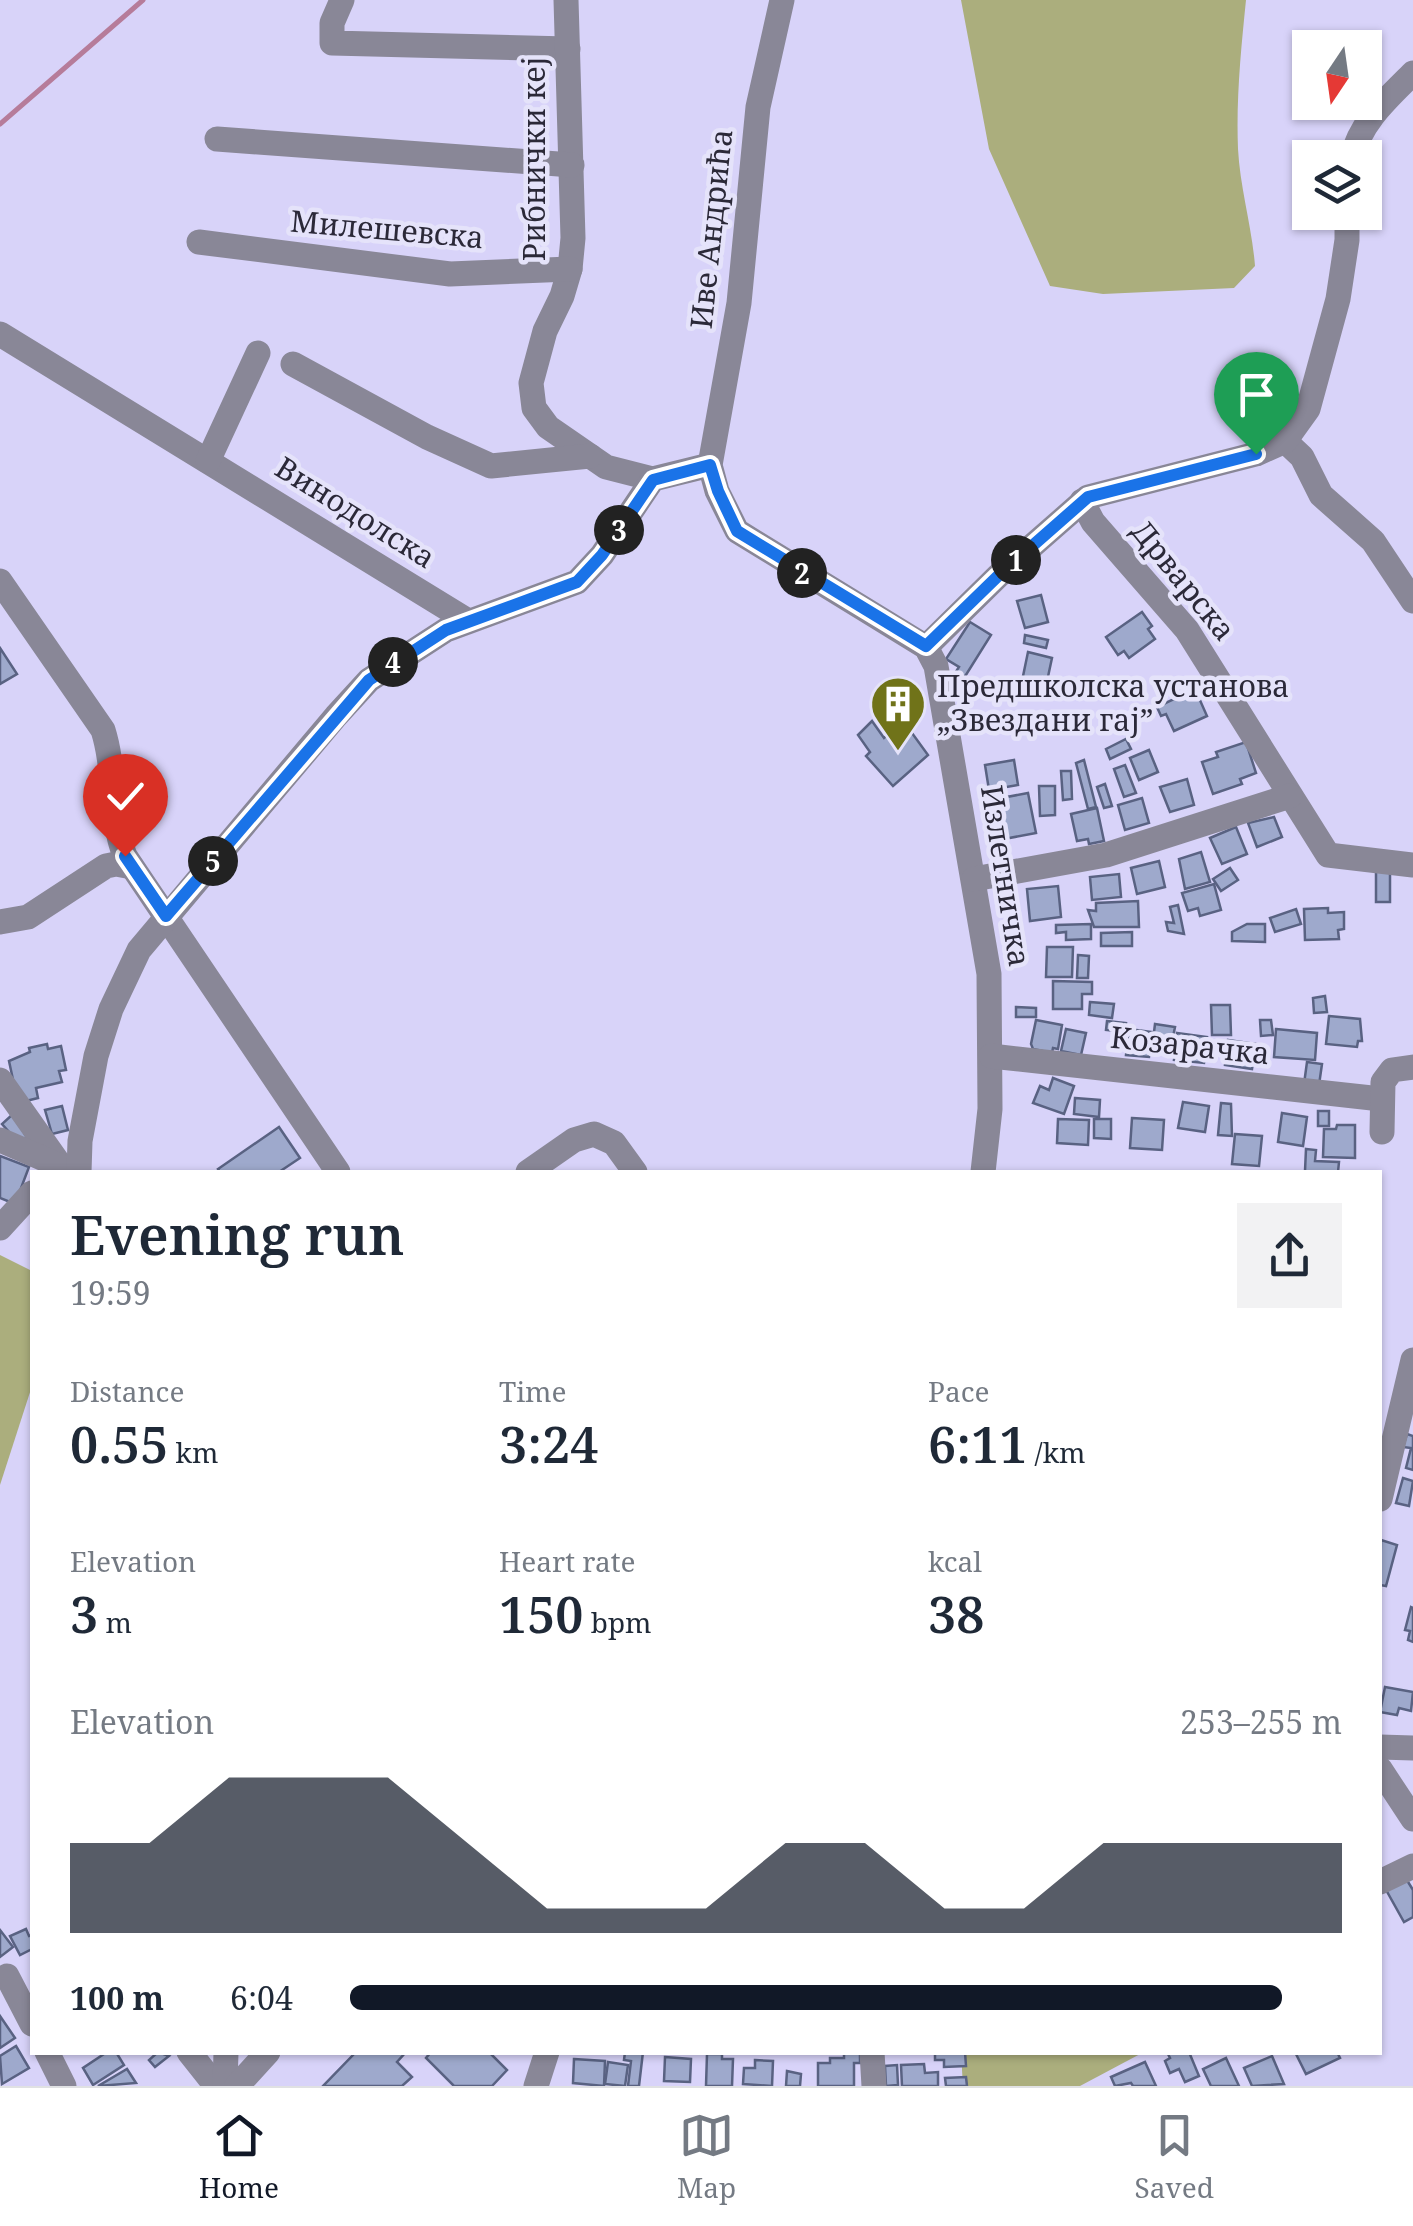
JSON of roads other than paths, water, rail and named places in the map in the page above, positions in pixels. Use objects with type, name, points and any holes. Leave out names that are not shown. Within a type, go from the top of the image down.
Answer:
[{"type":"street","points":[[342,0],[332,22],[332,43],[568,49]]},
{"type":"street","name":"Рибнички кеј","points":[[566,0],[572,165],[570,269],[545,331],[531,383],[534,408],[548,427],[606,467],[653,480]]},
{"type":"street","name":"Иве Андрића","points":[[710,465],[739,303],[758,107],[782,0]]},
{"type":"street","points":[[1356,140],[1376,110],[1413,73]]},
{"type":"street","points":[[218,138],[572,165]]},
{"type":"street","points":[[66,1169],[103,1030],[138,950],[369,680],[403,655],[468,620],[577,582],[602,555],[653,480],[710,465],[737,531],[926,646],[1082,502],[1118,487],[1256,454],[1285,440],[1308,409],[1338,299],[1347,230]]},
{"type":"street","name":"Милешевска","points":[[198,242],[450,274],[570,269]]},
{"type":"street","name":"Винодолска","points":[[0,334],[468,620]]},
{"type":"street","points":[[208,461],[258,353]]},
{"type":"street","points":[[293,364],[426,437],[491,466],[590,456]]},
{"type":"street","points":[[1285,440],[1302,457],[1320,495],[1372,541],[1413,601]]},
{"type":"street","name":"Дрварска","points":[[1082,502],[1093,522],[1187,630],[1328,855],[1413,864]]},
{"type":"street","points":[[0,581],[103,730],[109,749],[115,824],[125,856],[331,1170]]},
{"type":"street","name":"Излетничка","points":[[926,646],[941,688],[989,974],[991,1056],[983,1170]]},
{"type":"street","points":[[974,879],[1106,855],[1290,796]]},
{"type":"street","points":[[0,922],[28,917],[106,866],[132,867]]},
{"type":"street","name":"Козарачка","points":[[991,1056],[1381,1100]]},
{"type":"street","points":[[1382,1132],[1383,1082],[1388,1073],[1413,1066]]},
{"type":"street","points":[[0,1080],[66,1169]]},
{"type":"street","points":[[531,1170],[584,1135],[604,1137],[624,1166]]},
{"type":"street","points":[[0,1140],[66,1169]]},
{"type":"street","points":[[0,1228],[30,1195]]},
{"type":"street","points":[[1382,1491],[1413,1360]]},
{"type":"street","points":[[1382,1748],[1413,1748]]},
{"type":"street","points":[[1382,1772],[1413,1819]]},
{"type":"street","points":[[1382,1881],[1413,1866]]},
{"type":"street","points":[[8,1976],[30,2020]]},
{"type":"street","points":[[48,2055],[64,2086]]},
{"type":"street","points":[[192,2055],[216,2086]]},
{"type":"street","points":[[225,2086],[226,2055]]},
{"type":"street","points":[[236,2086],[265,2055]]},
{"type":"street","points":[[536,2086],[546,2055]]},
{"type":"street","points":[[872,2055],[874,2086]]},
{"type":"waterway","points":[[0,124],[143,0]]},
{"type":"place","name":"Предшколска установа „Звездани гај”","points":[[898,753]]}]
